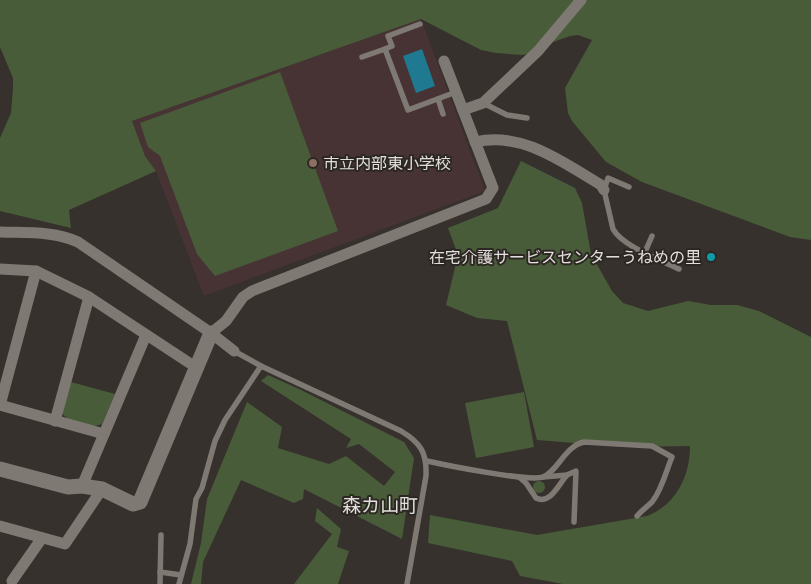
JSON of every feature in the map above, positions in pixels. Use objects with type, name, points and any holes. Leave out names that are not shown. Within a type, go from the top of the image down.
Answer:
[{"type":"street","points":[[463,110],[484,103],[538,50],[581,0]]},
{"type":"street","points":[[0,469],[68,488],[82,486],[102,489],[133,504],[140,502],[212,332],[226,321],[239,302],[252,291],[486,199],[493,188],[444,60]]},
{"type":"street","points":[[475,142],[487,139],[525,144],[566,164],[601,185],[604,190]]},
{"type":"street","points":[[0,232],[47,234],[69,238],[78,242],[212,332],[234,351]]},
{"type":"street","points":[[0,269],[36,271],[89,297],[197,368]]},
{"type":"street","points":[[36,271],[0,405],[104,434]]},
{"type":"street","points":[[55,420],[89,297]]},
{"type":"street","points":[[82,486],[146,335]]},
{"type":"street","points":[[0,526],[66,544],[102,489]]},
{"type":"street","points":[[12,581],[42,538]]},
{"type":"lane","points":[[362,57],[392,46],[388,36],[420,24]]},
{"type":"lane","points":[[385,49],[408,110],[456,92]]},
{"type":"lane","points":[[438,99],[444,114]]},
{"type":"lane","points":[[484,103],[508,115],[527,118]]},
{"type":"lane","points":[[628,187],[608,178],[604,190],[616,235],[625,243],[679,269]]},
{"type":"lane","points":[[644,252],[652,236]]},
{"type":"lane","points":[[234,351],[261,366],[401,431],[414,440],[422,449],[427,461],[426,476],[407,584]]},
{"type":"lane","points":[[179,584],[190,544],[196,498],[202,488],[215,441],[225,420],[261,366]]},
{"type":"lane","points":[[543,477],[579,443],[652,446],[672,457],[658,493],[651,503],[643,508],[637,516]]},
{"type":"lane","points":[[427,461],[519,477],[567,475],[576,471],[574,522]]},
{"type":"lane","points":[[519,477],[526,483],[536,498],[542,500],[549,498],[567,475]]},
{"type":"lane","points":[[160,584],[161,535]]},
{"type":"lane","points":[[160,572],[182,575]]},
{"type":"shaded area","name":"市立内部東小学校","points":[[421,19],[485,191],[204,296],[156,171],[145,156],[132,121]]},
{"type":"green space","points":[[0,0],[811,0],[811,240],[790,237],[642,182],[606,162],[572,121],[568,113],[565,88],[592,40],[578,35],[570,36],[553,42],[538,52],[522,55],[496,53],[481,50],[421,19],[132,121],[145,156],[156,171],[69,210],[71,228],[0,211],[0,138],[11,113],[13,78],[0,47]]},
{"type":"green space","points":[[280,72],[338,231],[215,276],[197,254],[160,156],[148,147],[140,123]]},
{"type":"green space","points":[[521,161],[575,188],[582,203],[591,254],[612,291],[623,303],[648,311],[688,301],[711,305],[737,305],[759,311],[811,337],[811,584],[563,584],[520,576],[512,561],[428,543],[430,515],[537,535],[647,516],[666,505],[673,497],[684,478],[687,468],[690,446],[624,447],[537,440],[507,321],[477,318],[446,305],[458,255],[448,228],[498,208]]},
{"type":"green space","points":[[268,375],[404,442],[414,458],[402,539],[304,489],[303,499],[294,503],[241,480],[203,562],[201,584],[191,584],[201,543],[207,499],[247,402],[282,427],[278,448],[329,464],[346,456],[384,486],[395,472],[359,444],[346,448],[351,439],[261,381]]},
{"type":"green space","points":[[71,382],[115,394],[102,424],[92,426],[80,424],[65,417],[62,413]]},
{"type":"green space","points":[[524,392],[534,447],[476,458],[465,403]]},
{"type":"green space","points":[[541,481],[544,482],[544,492],[537,493],[534,492],[533,485],[534,482]]},
{"type":"green space","points":[[317,508],[341,529],[337,547],[349,551],[338,584],[294,584],[332,534],[315,521]]},
{"type":"water","points":[[422,49],[435,86],[416,93],[403,56]]},
{"type":"place","name":"市立内部東小学校","points":[[313,163]]},
{"type":"place","name":"在宅介護サービスセンターうねめの里","points":[[711,257]]},
{"type":"district","name":"森カ山町","points":[[380,505]]}]
